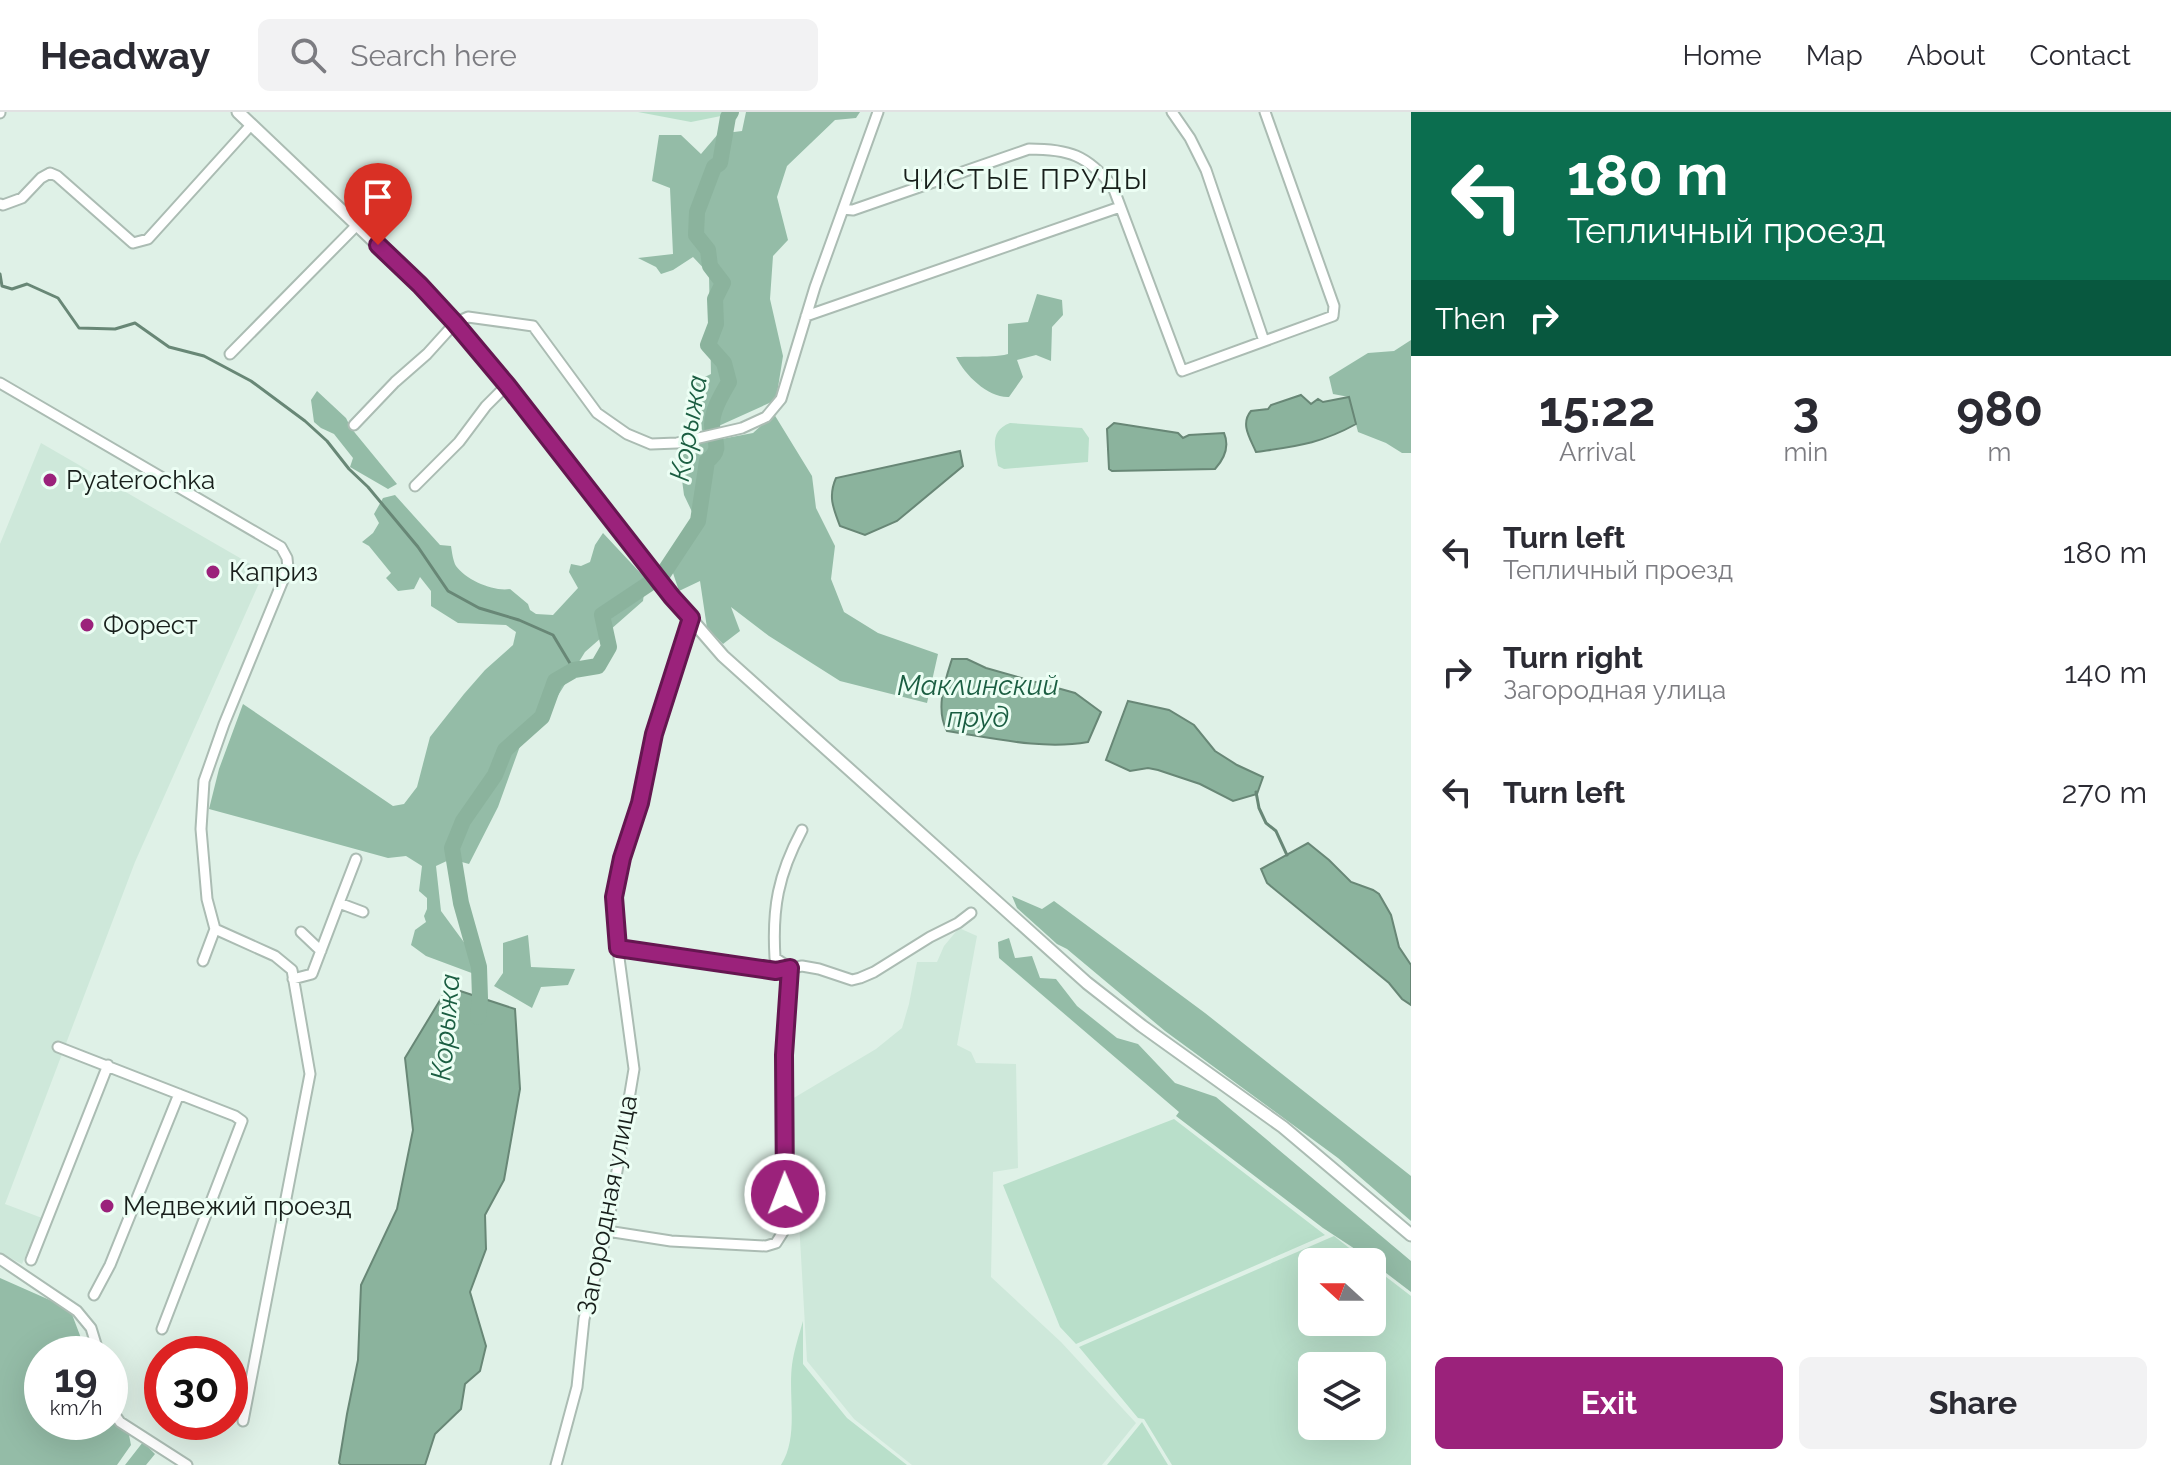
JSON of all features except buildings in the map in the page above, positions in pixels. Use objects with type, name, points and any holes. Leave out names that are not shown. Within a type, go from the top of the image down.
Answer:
[{"type":"main road","points":[[238,112],[420,285],[455,323],[672,597],[723,656],[1087,983],[1283,1127],[1411,1235]]},
{"type":"street","points":[[354,425],[455,323],[468,317],[533,326],[597,413],[627,434],[651,444],[677,443],[742,428],[766,417],[781,399],[806,316],[878,112]]},
{"type":"street","points":[[1172,112],[1206,170],[1264,341]]},
{"type":"street","points":[[843,209],[853,210],[1029,149],[1056,149],[1082,158],[1102,173],[1113,187],[1182,371],[1333,316],[1334,306],[1265,112]]},
{"type":"street","points":[[0,204],[22,198],[50,173],[133,243],[148,239],[251,125]]},
{"type":"street","points":[[806,316],[1120,207]]},
{"type":"street","points":[[230,354],[357,225]]},
{"type":"street","points":[[0,383],[281,547],[287,558],[288,568],[204,781],[201,829],[207,899],[215,929],[203,961]]},
{"type":"street","points":[[415,486],[459,442],[486,406],[507,385]]},
{"type":"street","name":"Загородная улица","points":[[556,1465],[577,1387],[584,1319],[607,1231],[634,1069],[614,897],[622,858],[640,803],[654,734],[691,618]]},
{"type":"street","points":[[790,968],[775,958],[777,894],[788,856],[802,830]]},
{"type":"street","points":[[293,979],[312,974],[356,859]]},
{"type":"street","points":[[339,903],[363,912]]},
{"type":"street","points":[[618,948],[776,971],[802,966],[852,980],[874,972],[971,913]]},
{"type":"street","points":[[215,929],[275,956],[292,970],[310,1074],[248,1395]]},
{"type":"street","points":[[301,932],[321,951]]},
{"type":"street","points":[[607,1231],[671,1241],[766,1246],[776,1243],[783,1232],[784,1055],[790,968]]},
{"type":"street","points":[[58,1047],[242,1121],[162,1329]]},
{"type":"street","points":[[31,1260],[108,1065]]},
{"type":"street","points":[[94,1295],[110,1265],[179,1094]]},
{"type":"street","points":[[0,1259],[77,1311],[93,1336]]},
{"type":"street","points":[[128,1427],[187,1465]]},
{"type":"shaded area","points":[[638,112],[726,112],[726,115],[691,122]]},
{"type":"shaded area","points":[[746,112],[860,112],[856,118],[835,120],[787,166],[777,197],[788,240],[773,256],[770,299],[783,356],[776,400],[703,433],[690,384],[711,374],[709,274],[693,257],[661,274],[656,267],[638,258],[673,254],[670,188],[652,181],[659,135],[681,135],[701,154],[718,134],[742,131]]},
{"type":"shaded area","points":[[1037,294],[1062,300],[1063,315],[1052,327],[1051,361],[1036,355],[1017,360],[1023,377],[1009,397],[993,394],[971,378],[956,357],[1008,354],[1008,324],[1028,322]]},
{"type":"shaded area","points":[[1411,340],[1411,453],[1402,453],[1358,432],[1349,397],[1333,394],[1329,377],[1368,353],[1394,351]]},
{"type":"shaded area","points":[[317,391],[346,418],[397,484],[388,489],[350,467],[353,458],[334,434],[314,422],[311,400]]},
{"type":"shaded area","points":[[774,414],[812,476],[816,508],[835,546],[831,579],[844,612],[878,633],[938,654],[927,703],[840,681],[769,636],[731,607],[740,631],[723,644],[707,628],[700,581],[679,591],[670,564],[694,516],[684,495],[678,450],[697,453],[700,443],[753,433]]},
{"type":"shaded area","points":[[1010,423],[1082,428],[1089,438],[1088,462],[1004,469],[998,466],[996,435]]},
{"type":"shaded area","points":[[41,443],[264,572],[135,862],[5,1204],[42,1218],[22,1264],[0,1253],[0,544]]},
{"type":"shaded area","points":[[395,495],[440,545],[451,546],[455,564],[461,571],[489,587],[510,589],[536,614],[553,615],[578,588],[569,572],[571,564],[581,566],[590,562],[603,533],[646,579],[643,601],[585,652],[549,710],[524,735],[498,807],[469,864],[451,859],[436,866],[441,911],[477,960],[477,975],[426,956],[411,945],[415,930],[426,922],[427,898],[419,891],[422,866],[406,856],[388,858],[209,809],[219,769],[243,704],[393,806],[404,804],[417,787],[430,737],[485,670],[513,645],[516,632],[506,625],[458,623],[431,606],[431,591],[420,577],[414,589],[398,591],[386,578],[391,573],[362,542],[379,523],[374,514],[383,498]]},
{"type":"shaded area","points":[[1012,896],[1042,909],[1054,901],[1205,1013],[1411,1176],[1411,1221],[1338,1158],[1165,1031],[1057,944],[1017,908]]},
{"type":"shaded area","points":[[959,928],[977,936],[957,1045],[971,1052],[976,1063],[1016,1064],[1018,1168],[993,1172],[991,1277],[1061,1342],[1136,1423],[1102,1465],[912,1465],[854,1419],[807,1361],[792,1099],[876,1049],[902,1028],[917,962],[937,962],[944,946]]},
{"type":"shaded area","points":[[528,935],[531,967],[575,969],[568,985],[541,987],[532,1008],[494,986],[503,973],[503,943]]},
{"type":"shaded area","points":[[1009,938],[1015,958],[1032,956],[1040,978],[1056,979],[1077,1006],[1117,1038],[1138,1044],[1175,1083],[1216,1097],[1411,1261],[1411,1292],[1386,1273],[1386,1248],[1353,1248],[1176,1116],[1179,1112],[999,958],[998,942]]},
{"type":"shaded area","points":[[1174,1119],[1325,1235],[1076,1344],[1060,1327],[1003,1185]]},
{"type":"shaded area","points":[[1334,1236],[1349,1248],[1306,1248]]},
{"type":"shaded area","points":[[1298,1252],[1298,1336],[1386,1336],[1386,1277],[1411,1296],[1411,1465],[1172,1465],[1144,1419],[1138,1418],[1079,1347]]},
{"type":"shaded area","points":[[0,1278],[70,1309],[80,1336],[24,1336],[24,1440],[128,1440],[128,1434],[131,1445],[117,1465],[0,1465]]},
{"type":"shaded area","points":[[803,1321],[803,1364],[847,1418],[907,1465],[781,1465],[790,1442],[792,1365]]},
{"type":"shaded area","points":[[1142,1422],[1168,1465],[1107,1465]]},
{"type":"shaded area","points":[[143,1442],[155,1454],[146,1465],[125,1465]]},
{"type":"water","points":[[1301,395],[1311,404],[1318,399],[1323,402],[1349,397],[1356,424],[1319,440],[1256,452],[1246,426],[1251,411],[1268,409],[1271,405]]},
{"type":"water","points":[[1114,423],[1178,433],[1183,438],[1224,433],[1225,452],[1215,469],[1112,471],[1109,469],[1107,429]]},
{"type":"water","points":[[960,451],[963,466],[897,521],[865,535],[840,526],[832,496],[836,478]]},
{"type":"water","name":"Маклинский пруд","points":[[952,659],[967,659],[986,668],[1075,693],[1101,712],[1088,742],[1035,744],[947,731],[941,704]]},
{"type":"water","points":[[1128,701],[1169,710],[1194,725],[1215,751],[1263,777],[1257,794],[1233,801],[1200,784],[1158,770],[1130,771],[1106,760]]},
{"type":"water","points":[[1308,843],[1351,882],[1379,894],[1391,915],[1399,947],[1411,965],[1411,1005],[1389,983],[1267,883],[1261,869]]},
{"type":"water","points":[[448,987],[515,1009],[520,1089],[504,1180],[485,1215],[486,1249],[470,1292],[486,1346],[480,1371],[465,1384],[461,1409],[435,1434],[425,1465],[341,1465],[358,1360],[361,1285],[397,1209],[413,1130],[405,1058]]},
{"type":"waterway","name":"Корыжа","points":[[663,574],[698,521],[707,461],[716,448],[712,425],[714,414],[729,382],[724,363],[708,345],[716,324],[715,299],[723,283],[710,266],[708,250],[696,235],[697,212],[714,167],[720,163],[731,112]]},
{"type":"waterway","points":[[0,274],[2,286],[12,289],[27,284],[58,298],[79,328],[115,329],[135,323],[169,347],[204,356],[251,381],[327,441],[418,547],[448,591],[479,608],[519,620],[553,635],[574,670]]},
{"type":"waterway","name":"Корыжа","points":[[478,1017],[479,967],[461,903],[452,848],[463,821],[495,775],[505,750],[542,717],[555,681],[574,670],[598,666],[609,647],[602,615],[650,583]]},
{"type":"waterway","points":[[1256,792],[1266,823],[1276,831],[1287,855]]},
{"type":"place","name":"Pyaterochka","points":[[50,480]]},
{"type":"place","name":"Каприз","points":[[213,572]]},
{"type":"place","name":"Форест","points":[[87,625]]},
{"type":"place","name":"Медвежий проезд","points":[[107,1206]]},
{"type":"district","name":"ЧИСТЫЕ ПРУДЫ","points":[[1026,179]]},
{"type":"route","points":[[378,245],[455,323],[691,618],[654,734],[640,803],[622,858],[614,897],[618,948],[776,971],[790,968],[784,1055],[785,1194]]}]
